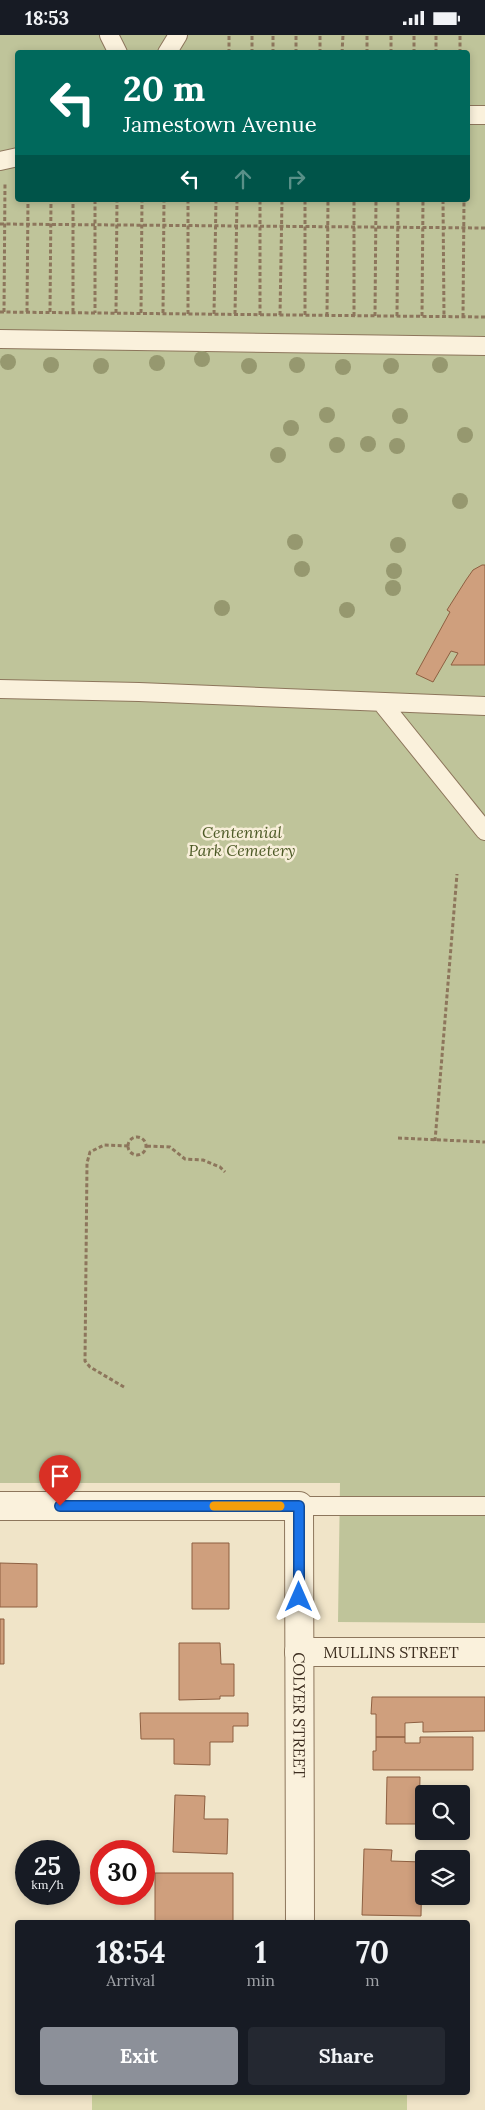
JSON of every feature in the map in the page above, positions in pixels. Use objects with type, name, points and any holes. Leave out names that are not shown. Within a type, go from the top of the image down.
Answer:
[{"type":"street","points":[[0,1506],[299,1506]]},
{"type":"street","name":"COLYER STREET","points":[[299,1506],[300,1920]]},
{"type":"street","name":"MULLINS STREET","points":[[299,1652],[485,1652]]},
{"type":"lane","points":[[109,35],[116,50]]},
{"type":"lane","points":[[170,50],[178,35]]},
{"type":"lane","points":[[0,339],[485,346]]},
{"type":"lane","points":[[0,689],[138,692],[485,706]]},
{"type":"lane","points":[[381,702],[485,831]]},
{"type":"lane","points":[[299,1506],[485,1506]]},
{"type":"path","points":[[229,35],[229,50]]},
{"type":"path","points":[[252,35],[252,50]]},
{"type":"path","points":[[273,35],[273,50]]},
{"type":"path","points":[[296,35],[296,50]]},
{"type":"path","points":[[320,35],[320,50]]},
{"type":"path","points":[[342,35],[342,50]]},
{"type":"path","points":[[367,35],[367,50]]},
{"type":"path","points":[[391,35],[391,50]]},
{"type":"path","points":[[414,35],[414,50]]},
{"type":"path","points":[[436,35],[436,50]]},
{"type":"path","points":[[460,35],[460,50]]},
{"type":"path","points":[[8,159],[2,224],[2,312],[485,317]]},
{"type":"path","points":[[27,312],[28,202]]},
{"type":"path","points":[[50,312],[51,202]]},
{"type":"path","points":[[73,202],[73,312]]},
{"type":"path","points":[[95,202],[95,313]]},
{"type":"path","points":[[116,313],[117,202]]},
{"type":"path","points":[[141,313],[142,202]]},
{"type":"path","points":[[163,313],[164,202]]},
{"type":"path","points":[[188,202],[188,314]]},
{"type":"path","points":[[214,314],[216,202]]},
{"type":"path","points":[[235,314],[237,202]]},
{"type":"path","points":[[260,202],[260,315]]},
{"type":"path","points":[[280,315],[282,202]]},
{"type":"path","points":[[304,315],[306,202]]},
{"type":"path","points":[[327,315],[328,202]]},
{"type":"path","points":[[354,202],[354,316]]},
{"type":"path","points":[[374,316],[376,202]]},
{"type":"path","points":[[397,316],[398,202]]},
{"type":"path","points":[[422,316],[423,202]]},
{"type":"path","points":[[443,202],[444,317]]},
{"type":"path","points":[[463,317],[464,202]]},
{"type":"path","points":[[2,224],[485,228]]},
{"type":"path","points":[[435,1141],[456,873]]},
{"type":"path","points":[[137,1137],[143,1138],[146,1146],[144,1152],[138,1155],[130,1152],[128,1146],[132,1138],[137,1137]]},
{"type":"path","points":[[398,1138],[485,1142]]},
{"type":"path","points":[[124,1387],[90,1367],[85,1361],[85,1251],[87,1163],[90,1152],[104,1145],[128,1146]]},
{"type":"path","points":[[146,1146],[170,1147],[185,1159],[203,1161],[220,1167],[225,1172]]},
{"type":"green space","name":"Centennial Park Cemetery","points":[[0,35],[485,35],[485,1623],[338,1622],[340,1483],[0,1483]]},
{"type":"green space","points":[[92,2095],[407,2095],[407,2110],[92,2110]]},
{"type":"building","points":[[485,565],[485,665],[451,665],[458,653],[451,651],[433,682],[416,674],[450,612],[447,610],[473,570]]},
{"type":"building","points":[[192,1543],[229,1543],[229,1609],[192,1609]]},
{"type":"building","points":[[0,1563],[37,1564],[37,1607],[0,1607]]},
{"type":"building","points":[[0,1619],[4,1619],[4,1664],[0,1664]]},
{"type":"building","points":[[179,1643],[220,1643],[221,1664],[234,1664],[234,1696],[220,1696],[220,1699],[179,1700]]},
{"type":"building","points":[[372,1697],[485,1697],[485,1731],[423,1732],[423,1722],[405,1723],[405,1737],[376,1737],[376,1714],[371,1714]]},
{"type":"building","points":[[140,1713],[248,1713],[248,1726],[233,1726],[233,1742],[210,1742],[210,1765],[174,1764],[174,1739],[141,1739]]},
{"type":"building","points":[[376,1737],[405,1737],[405,1743],[420,1743],[420,1737],[473,1737],[473,1770],[373,1770],[373,1751],[376,1751]]},
{"type":"building","points":[[387,1777],[420,1777],[420,1785],[415,1785],[415,1824],[386,1824]]},
{"type":"building","points":[[175,1795],[205,1796],[204,1819],[228,1819],[227,1854],[173,1852]]},
{"type":"building","points":[[364,1849],[392,1850],[391,1861],[415,1862],[415,1905],[421,1905],[421,1916],[362,1915]]},
{"type":"building","points":[[155,1873],[233,1873],[233,1920],[155,1920]]},
{"type":"slow traffic","points":[[214,1506],[280,1506]]},
{"type":"route","points":[[60,1506],[299,1506],[299,1597]]}]
